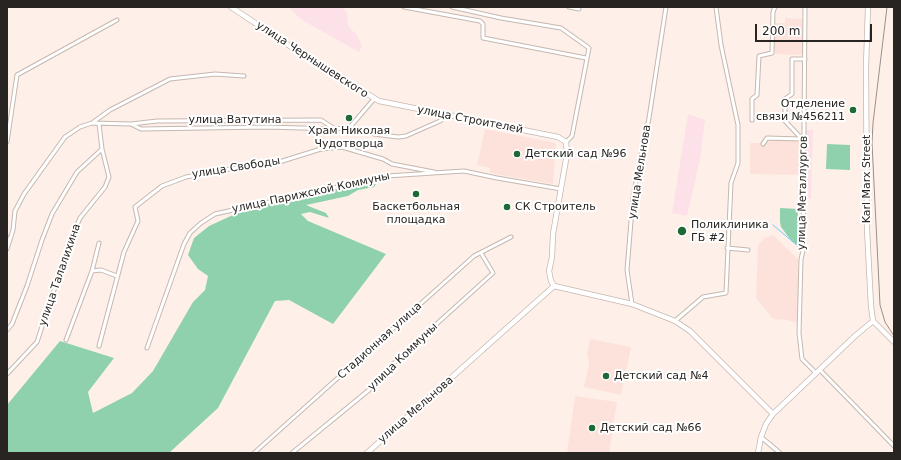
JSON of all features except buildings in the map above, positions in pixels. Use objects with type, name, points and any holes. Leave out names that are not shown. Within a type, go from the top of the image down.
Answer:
[{"type":"main road","name":"улица Чернышевского","points":[[231,7],[374,99]]},
{"type":"main road","name":"Karl Marx Street","points":[[868,7],[866,68],[867,229],[869,279],[873,321]]},
{"type":"main road","name":"улица Строителей","points":[[374,99],[446,116],[558,137],[566,142]]},
{"type":"main road","points":[[566,142],[567,154],[553,234],[552,257],[549,271],[551,281],[554,286],[632,304],[675,321],[690,331],[774,414]]},
{"type":"main road","name":"улица Мельнова","points":[[367,453],[554,286]]},
{"type":"main road","points":[[758,453],[761,437],[766,424],[774,414],[855,336],[873,321],[894,342]]},
{"type":"street","points":[[404,7],[480,21],[483,24],[483,38],[586,58]]},
{"type":"street","points":[[452,7],[501,18],[561,28],[589,48],[572,136],[566,142]]},
{"type":"street","points":[[570,7],[579,9]]},
{"type":"street","name":"улица Мельнова","points":[[632,304],[627,270],[634,197],[666,7]]},
{"type":"street","points":[[675,321],[703,297],[726,293],[731,183],[738,163],[738,125],[721,45],[716,7]]},
{"type":"street","points":[[752,120],[752,99],[757,95],[759,56],[772,53],[773,12],[775,7]]},
{"type":"street","name":"улица Металлургов","points":[[805,7],[803,251],[801,259],[799,333],[802,358],[816,373]]},
{"type":"street","points":[[7,142],[17,75],[117,20]]},
{"type":"street","points":[[803,139],[785,121],[785,99],[792,94],[792,59],[804,59]]},
{"type":"street","points":[[7,249],[13,230],[15,211],[24,194],[65,137],[80,127],[92,123],[110,110],[170,79],[215,74],[244,76]]},
{"type":"street","name":"улица Ватутина","points":[[131,124],[141,129],[267,127],[336,129],[350,127],[374,99]]},
{"type":"street","points":[[374,134],[398,137],[406,136],[440,121],[446,116]]},
{"type":"street","name":"улица Ватутина","points":[[92,123],[131,124],[171,121],[321,120],[329,123],[336,129]]},
{"type":"street","name":"улица Талалихина","points":[[7,374],[37,342],[69,244],[80,218],[105,187],[109,177],[102,149],[99,124]]},
{"type":"street","points":[[762,144],[767,138],[803,139]]},
{"type":"street","name":"улица Свободы","points":[[99,346],[124,252],[138,221],[135,207],[162,186],[186,176],[246,166],[276,163],[321,150],[342,147],[383,159],[392,164],[442,173]]},
{"type":"street","points":[[7,330],[12,324],[27,286],[42,240],[56,208],[77,172],[102,149]]},
{"type":"street","name":"улица Парижской Коммуны","points":[[147,348],[184,244],[190,233],[201,223],[215,214],[387,176],[464,171],[561,189]]},
{"type":"street","points":[[7,237],[7,249]]},
{"type":"street","name":"Стадионная улица","points":[[254,453],[474,256],[511,237]]},
{"type":"street","points":[[66,340],[92,271],[99,244]]},
{"type":"street","points":[[727,248],[748,250]]},
{"type":"street","name":"улица Коммуны","points":[[292,453],[369,390],[400,357],[493,273],[481,253]]},
{"type":"street","points":[[92,271],[101,270],[117,276]]},
{"type":"street","points":[[820,370],[894,446]]},
{"type":"street","points":[[761,437],[780,453]]},
{"type":"shaded area","points":[[288,7],[342,7],[347,13],[348,26],[356,34],[362,46],[359,52],[302,20]]},
{"type":"shaded area","points":[[785,18],[804,19],[803,55],[774,54],[775,23],[785,23]]},
{"type":"shaded area","points":[[688,114],[705,120],[700,160],[687,216],[672,213]]},
{"type":"shaded area","name":"Детский сад №96","points":[[485,129],[556,143],[553,184],[490,173],[490,168],[477,165]]},
{"type":"shaded area","points":[[806,130],[813,130],[811,199],[804,199]]},
{"type":"shaded area","points":[[769,139],[802,140],[802,175],[750,174],[750,143],[758,143]]},
{"type":"shaded area","points":[[773,235],[798,259],[798,323],[787,320],[773,319],[756,298],[758,245],[764,238]]},
{"type":"shaded area","name":"Детский сад №4","points":[[590,339],[631,347],[621,395],[584,387],[589,364],[587,354]]},
{"type":"shaded area","name":"Детский сад №66","points":[[575,396],[617,402],[609,453],[567,453]]},
{"type":"green space","points":[[827,144],[850,145],[850,170],[826,169]]},
{"type":"green space","points":[[376,184],[374,187],[358,190],[348,196],[306,205],[326,213],[329,218],[310,212],[301,214],[308,221],[386,254],[333,324],[289,300],[275,301],[218,408],[169,453],[7,453],[7,405],[60,341],[114,358],[88,392],[93,413],[132,393],[153,371],[193,302],[205,290],[208,276],[198,269],[188,255],[194,238],[209,226],[233,215],[262,206],[354,186]]},
{"type":"green space","points":[[780,208],[798,209],[797,245],[790,239],[781,227]]},
{"type":"waterway","points":[[773,225],[799,247]]},
{"type":"tram line","points":[[887,7],[872,143],[880,305],[885,322],[894,336]]},
{"type":"place","name":"Отделение связи №456211","points":[[853,110]]},
{"type":"place","name":"Храм Николая Чудотворца","points":[[349,118]]},
{"type":"place","name":"Детский сад №96","points":[[517,154]]},
{"type":"place","name":"Баскетбольная площадка","points":[[416,194]]},
{"type":"place","name":"СК Строитель","points":[[507,207]]},
{"type":"place","name":"Поликлиника ГБ #2","points":[[682,231]]},
{"type":"place","name":"Детский сад №4","points":[[606,376]]},
{"type":"place","name":"Детский сад №66","points":[[592,428]]}]
